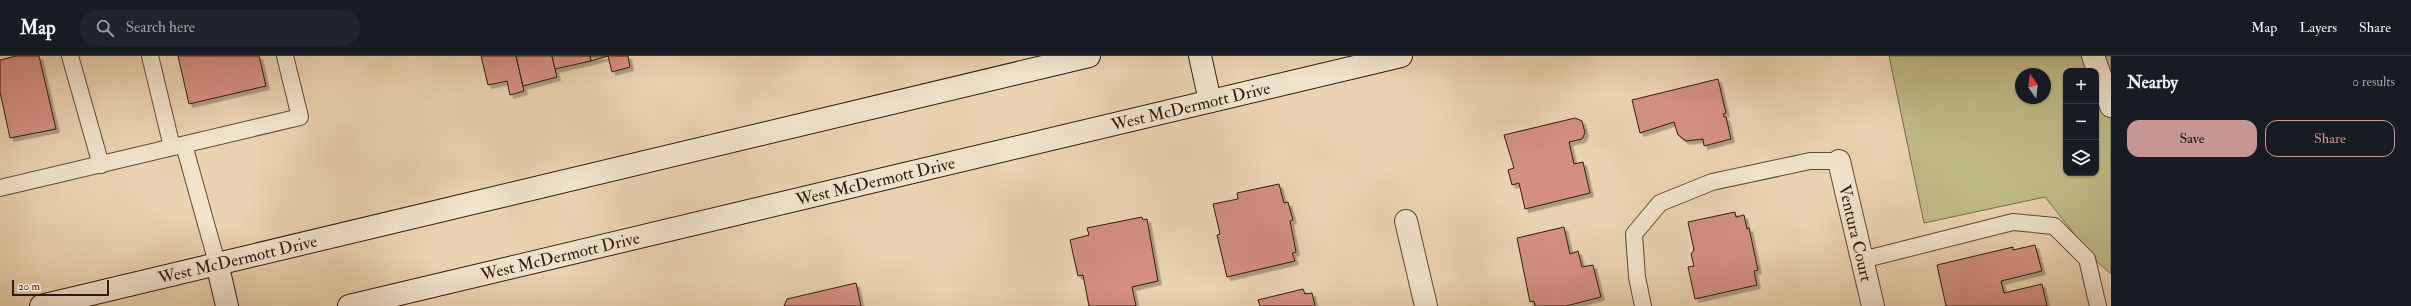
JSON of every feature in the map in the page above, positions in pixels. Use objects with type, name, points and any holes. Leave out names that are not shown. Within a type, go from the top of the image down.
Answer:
[{"type":"main road","name":"West McDermott Drive","points":[[40,306],[1089,56]]},
{"type":"main road","points":[[1200,56],[1210,101]]},
{"type":"main road","name":"West McDermott Drive","points":[[349,306],[1401,56]]},
{"type":"main road","points":[[2093,56],[2111,106]]},
{"type":"main road","name":"Ventura Court","points":[[1839,160],[1873,306]]},
{"type":"main road","points":[[1406,221],[1426,306]]},
{"type":"main road","points":[[217,263],[227,306]]},
{"type":"lane","points":[[70,56],[101,164]]},
{"type":"lane","points":[[150,56],[217,263]]},
{"type":"lane","points":[[0,188],[300,117],[285,56]]},
{"type":"lane","points":[[1644,306],[1637,277],[1634,234],[1660,203],[1712,182],[1810,161],[1839,160]]},
{"type":"lane","points":[[1862,260],[2013,222],[2054,226],[2087,259],[2098,306]]},
{"type":"shaded area","points":[[1889,56],[2111,56],[2111,274],[2094,259],[2045,197],[1924,223]]},
{"type":"building","points":[[16,56],[39,56],[56,129],[10,138],[0,92],[0,60]]},
{"type":"building","points":[[178,56],[259,56],[266,86],[189,104]]},
{"type":"building","points":[[481,56],[516,56],[524,91],[510,95],[507,81],[488,85]]},
{"type":"building","points":[[516,56],[552,56],[557,77],[523,86]]},
{"type":"building","points":[[552,56],[590,56],[591,61],[555,69]]},
{"type":"building","points":[[590,56],[608,56],[591,61]]},
{"type":"building","points":[[608,56],[628,56],[630,67],[612,72]]},
{"type":"building","points":[[1718,79],[1726,113],[1723,114],[1724,117],[1726,117],[1731,139],[1704,146],[1703,139],[1686,141],[1678,135],[1674,122],[1640,133],[1632,100]]},
{"type":"building","points":[[1575,118],[1582,121],[1585,133],[1582,139],[1569,142],[1574,164],[1583,162],[1590,193],[1525,209],[1519,183],[1512,185],[1508,170],[1514,168],[1504,135]]},
{"type":"building","points":[[1279,184],[1284,203],[1288,202],[1293,220],[1290,221],[1296,252],[1292,253],[1295,261],[1227,277],[1217,235],[1220,234],[1213,204],[1238,199],[1237,193]]},
{"type":"building","points":[[1735,212],[1736,217],[1744,215],[1747,229],[1749,228],[1758,270],[1754,271],[1757,285],[1695,299],[1688,267],[1694,266],[1691,254],[1694,250],[1688,222]]},
{"type":"building","points":[[1142,217],[1143,220],[1147,219],[1158,281],[1132,287],[1136,306],[1089,306],[1083,275],[1078,276],[1070,240],[1089,235],[1087,228]]},
{"type":"building","points":[[1564,227],[1570,254],[1578,251],[1582,267],[1593,265],[1601,297],[1566,306],[1535,306],[1534,301],[1530,302],[1517,238]]},
{"type":"building","points":[[2035,245],[2042,271],[2001,281],[2004,293],[2042,284],[2047,306],[1946,306],[1937,265],[2013,247],[2013,250]]},
{"type":"building","points":[[856,283],[861,306],[784,306],[787,299]]},
{"type":"building","points":[[1303,289],[1305,294],[1312,293],[1315,306],[1260,306],[1258,300]]}]
